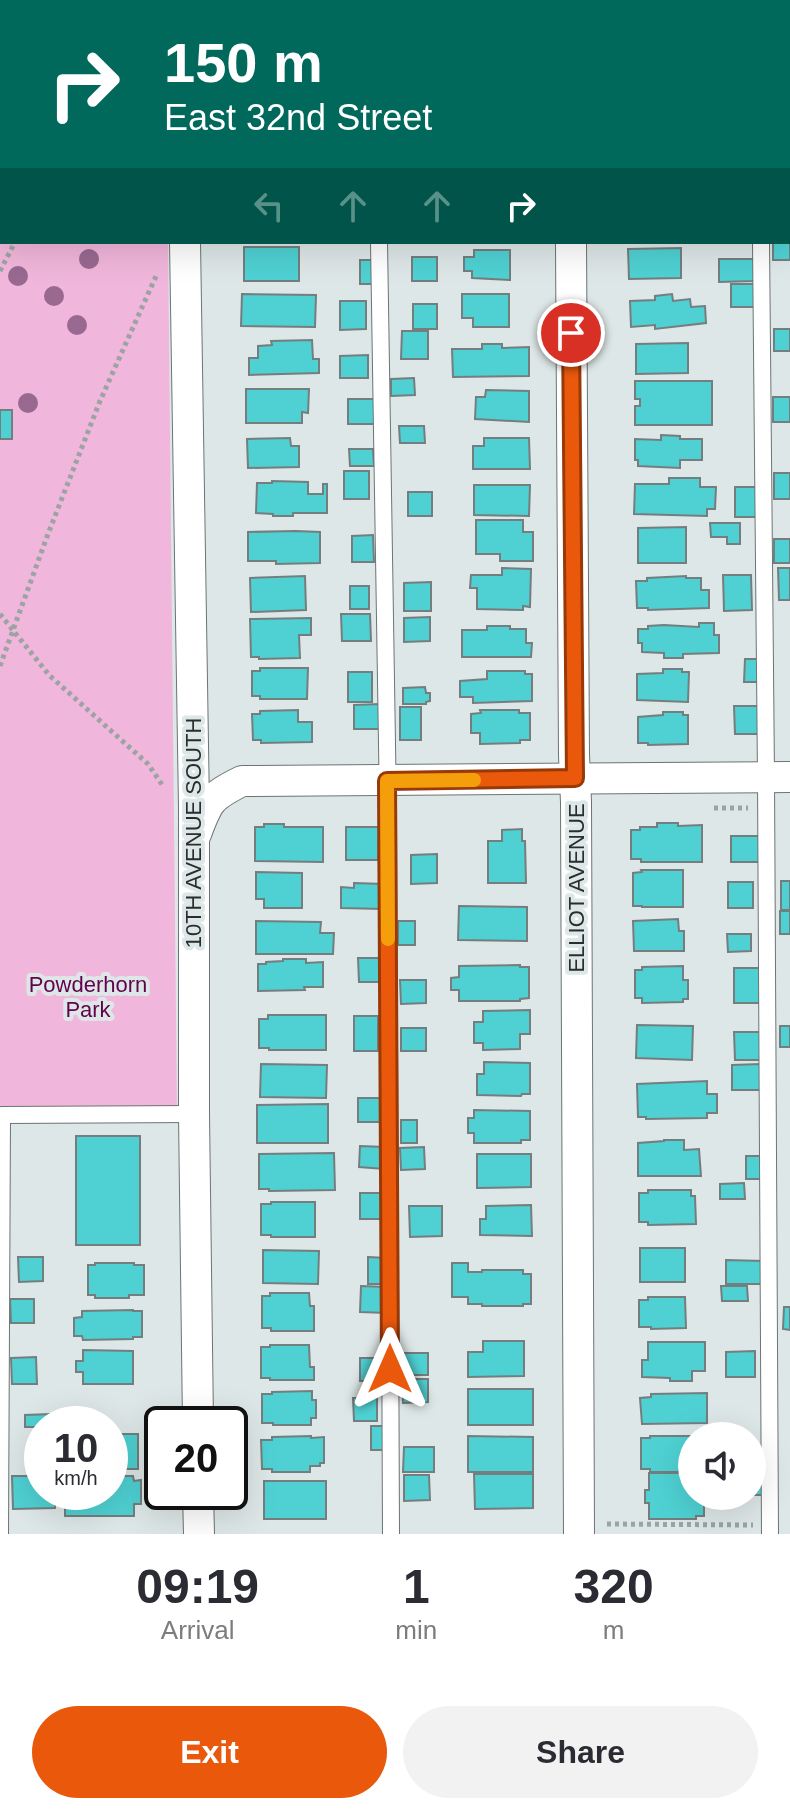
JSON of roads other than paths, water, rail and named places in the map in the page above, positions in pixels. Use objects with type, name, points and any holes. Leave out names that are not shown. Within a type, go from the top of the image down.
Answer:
[{"type":"street","name":"10TH AVENUE SOUTH","points":[[185,244],[193,747],[198,1406]]},
{"type":"street","name":"ELLIOT AVENUE","points":[[571,244],[575,778],[593,1529]]},
{"type":"street","points":[[193,747],[204,758],[242,781]]},
{"type":"street","points":[[194,840],[206,808],[219,792],[242,781],[778,777]]},
{"type":"street","points":[[198,1510],[199,1534]]},
{"type":"lane","points":[[379,244],[387,781],[391,1534]]},
{"type":"lane","points":[[761,244],[778,777],[769,1530]]},
{"type":"lane","points":[[0,1534],[2,1115],[194,1114]]},
{"type":"park label","name":"Powderhorn Park","points":[[88,996]]}]
